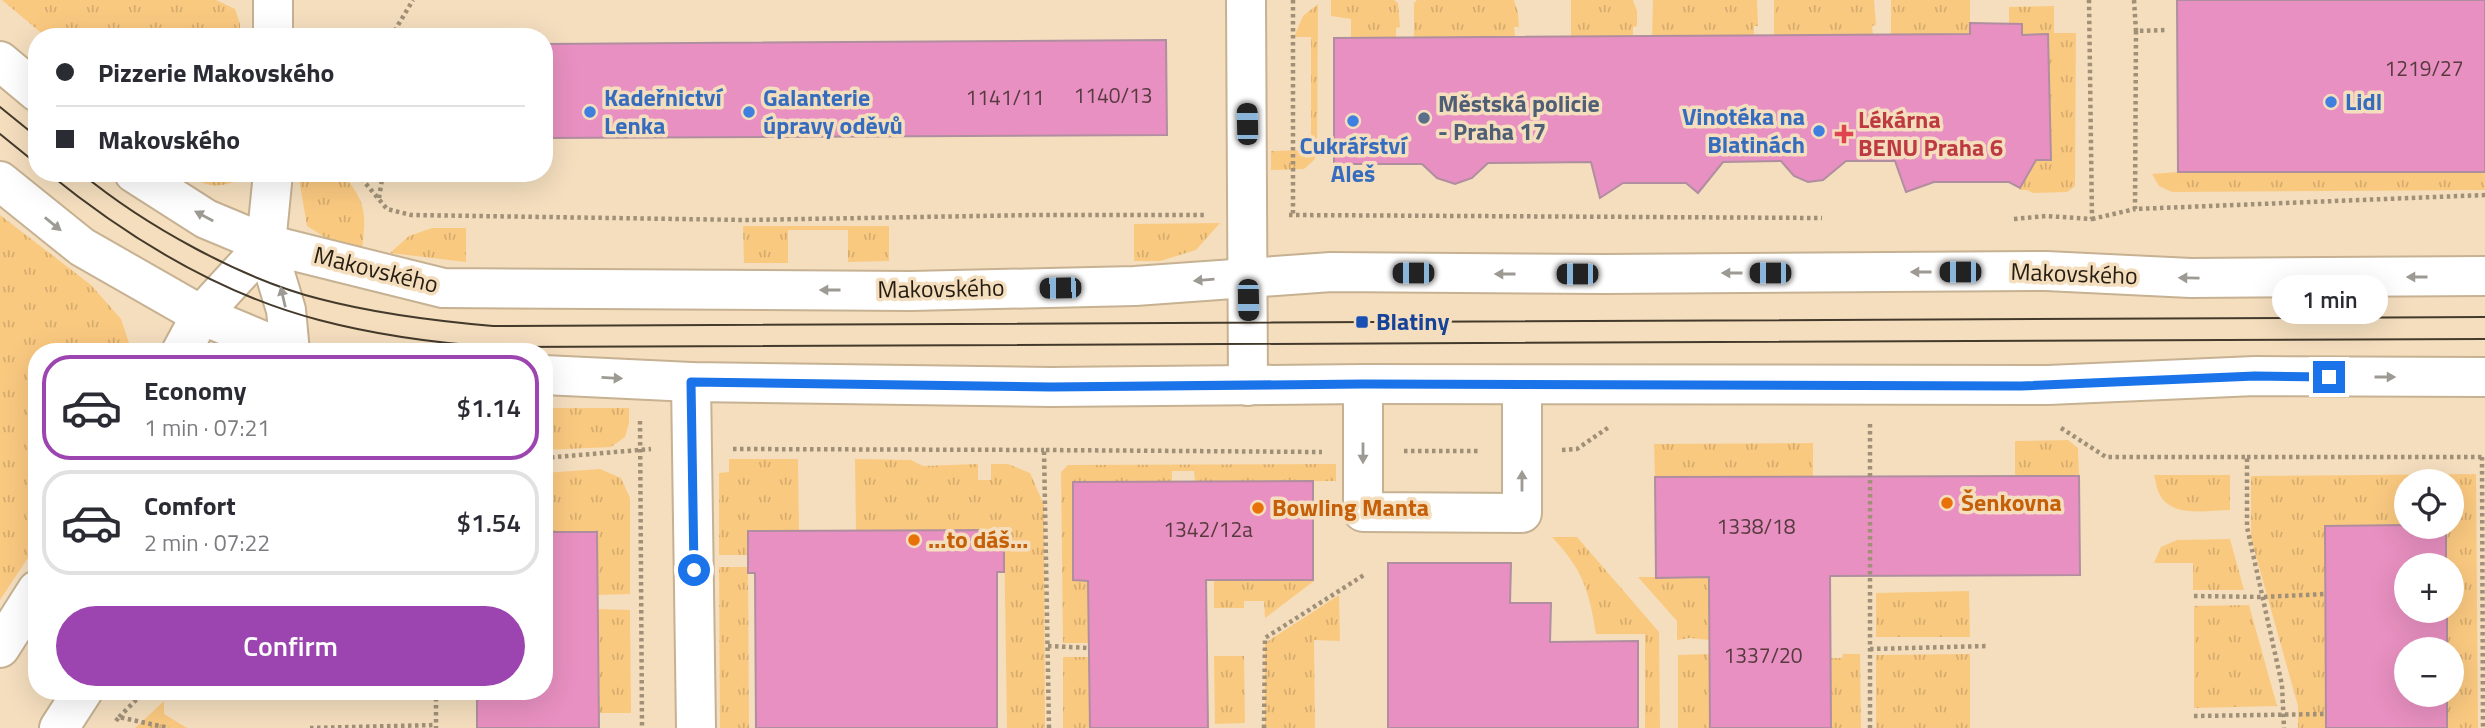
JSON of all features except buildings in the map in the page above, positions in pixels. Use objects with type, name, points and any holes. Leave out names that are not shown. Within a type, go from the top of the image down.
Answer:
[{"type":"street","points":[[273,0],[273,28]]},
{"type":"street","points":[[1245,0],[1248,386]]},
{"type":"street","points":[[0,61],[28,84]]},
{"type":"street","points":[[0,181],[82,247],[201,315],[268,343]]},
{"type":"street","name":"Makovského","points":[[148,182],[206,219],[266,244],[443,288],[937,290],[1136,286],[1331,272],[1604,274],[2046,271],[2191,278],[2485,276]]},
{"type":"street","points":[[272,182],[266,244],[286,310],[289,343]]},
{"type":"street","points":[[186,343],[201,315],[266,244]]},
{"type":"street","points":[[553,375],[691,382],[1051,387],[1363,384],[2048,385],[2255,376],[2485,376]]},
{"type":"street","points":[[691,382],[696,728]]},
{"type":"street","points":[[1363,384],[1363,512],[1376,513],[1522,513],[1522,386]]},
{"type":"street","points":[[0,648],[28,604]]},
{"type":"street","points":[[60,728],[77,700]]},
{"type":"path","points":[[396,28],[413,0]]},
{"type":"path","points":[[1293,0],[1293,215]]},
{"type":"path","points":[[2089,0],[2092,219]]},
{"type":"path","points":[[2134,0],[2135,209]]},
{"type":"path","points":[[2136,31],[2167,30]]},
{"type":"path","points":[[365,182],[387,209],[411,215],[746,220],[1035,215],[1822,218]]},
{"type":"path","points":[[379,199],[382,182]]},
{"type":"path","points":[[2014,219],[2046,216],[2092,219],[2135,209],[2485,195]]},
{"type":"path","points":[[639,379],[642,728]]},
{"type":"path","points":[[1870,416],[1870,728]]},
{"type":"path","points":[[2060,427],[2106,457],[2484,457],[2484,725]]},
{"type":"path","points":[[553,457],[640,449],[1332,452]]},
{"type":"path","points":[[1044,450],[1049,728]]},
{"type":"path","points":[[2247,457],[2247,527],[2282,685],[2284,728]]},
{"type":"path","points":[[1264,728],[1265,638],[1364,575]]},
{"type":"path","points":[[2194,596],[2325,594]]},
{"type":"path","points":[[1048,646],[1089,648]]},
{"type":"path","points":[[1870,649],[1988,646]]},
{"type":"path","points":[[112,728],[136,700]]},
{"type":"path","points":[[310,728],[436,726],[436,700]]},
{"type":"path","points":[[2194,716],[2326,713]]},
{"type":"path","points":[[119,718],[169,728]]},
{"type":"green space","points":[[2,0],[216,0],[235,9],[240,24],[240,28],[35,28]]},
{"type":"green space","points":[[1331,0],[1394,0],[1398,3],[1400,27],[1396,28],[1396,37],[1351,38],[1351,19],[1331,16]]},
{"type":"green space","points":[[1417,0],[1514,0],[1519,27],[1514,27],[1515,37],[1414,38],[1414,3]]},
{"type":"green space","points":[[1571,0],[1633,0],[1637,11],[1637,26],[1633,27],[1633,36],[1571,36]]},
{"type":"green space","points":[[1653,0],[1757,0],[1758,26],[1754,26],[1754,36],[1652,37]]},
{"type":"green space","points":[[1774,0],[1874,0],[1876,25],[1872,26],[1873,35],[1774,36]]},
{"type":"green space","points":[[1891,0],[1970,0],[1970,34],[1891,35]]},
{"type":"green space","points":[[1318,4],[1317,154],[1304,169],[1271,170],[1271,151],[1311,150],[1311,37],[1294,37],[1303,16]]},
{"type":"green space","points":[[2054,6],[2054,33],[2076,33],[2075,186],[2067,192],[2033,193],[2019,190],[2025,179],[2027,160],[2051,160],[2048,34],[2022,35],[2009,24],[2009,7]]},
{"type":"green space","points":[[2485,172],[2485,190],[2172,192],[2159,186],[2152,174]]},
{"type":"green space","points":[[201,182],[233,182],[226,184]]},
{"type":"green space","points":[[300,182],[349,182],[360,199],[364,216],[362,248],[326,238],[307,226]]},
{"type":"green space","points":[[0,215],[91,285],[121,319],[129,343],[28,343],[28,558],[0,600]]},
{"type":"green space","points":[[1220,223],[1196,250],[1160,261],[1134,261],[1134,224]]},
{"type":"green space","points":[[743,226],[889,226],[889,261],[848,262],[848,230],[788,230],[788,263],[744,263]]},
{"type":"green space","points":[[432,228],[466,228],[466,262],[390,253],[409,236]]},
{"type":"green space","points":[[553,408],[629,408],[625,437],[611,447],[553,450]]},
{"type":"green space","points":[[2068,440],[2078,448],[2079,476],[2015,476],[2015,441]]},
{"type":"green space","points":[[1813,443],[1813,476],[1655,477],[1654,444]]},
{"type":"green space","points":[[729,459],[798,459],[799,531],[748,531],[748,555],[719,555],[719,473],[729,472]]},
{"type":"green space","points":[[855,459],[911,460],[923,466],[978,464],[978,480],[991,480],[991,464],[1008,464],[1030,473],[1044,505],[1045,728],[1007,728],[1004,530],[856,531]]},
{"type":"green space","points":[[1336,464],[1336,481],[1195,482],[1194,471],[1172,471],[1172,482],[1073,482],[1073,581],[1093,582],[1093,643],[1063,643],[1061,472],[1068,465]]},
{"type":"green space","points":[[600,469],[621,478],[630,498],[630,594],[597,595],[597,532],[553,532],[553,472]]},
{"type":"green space","points":[[2464,474],[2476,474],[2478,728],[2447,728],[2447,707],[2464,707],[2464,637],[2447,637],[2447,623],[2464,623],[2464,553],[2446,553],[2446,539],[2464,539]]},
{"type":"green space","points":[[2154,475],[2230,475],[2230,510],[2193,511],[2175,508],[2161,497]]},
{"type":"green space","points":[[2394,475],[2394,525],[2325,526],[2326,728],[2298,728],[2298,706],[2251,538],[2251,476]]},
{"type":"green space","points":[[1552,537],[1577,537],[1659,632],[1660,728],[1645,728],[1645,634],[1596,634],[1583,581],[1571,560]]},
{"type":"green space","points":[[2230,539],[2244,590],[2193,590],[2193,563],[2154,563],[2161,547],[2177,540]]},
{"type":"green space","points":[[719,567],[748,567],[749,728],[720,728]]},
{"type":"green space","points":[[1638,577],[1709,577],[1709,640],[1677,640],[1677,621]]},
{"type":"green space","points":[[1214,581],[1314,581],[1265,618],[1264,601],[1244,601],[1244,608],[1214,608]]},
{"type":"green space","points":[[1969,591],[1970,637],[1876,637],[1876,593]]},
{"type":"green space","points":[[1339,595],[1340,641],[1314,640],[1315,728],[1265,728],[1265,643]]},
{"type":"green space","points":[[2249,605],[2277,706],[2194,708],[2194,606]]},
{"type":"green space","points":[[597,609],[630,610],[631,713],[598,713]]},
{"type":"green space","points":[[1709,654],[1710,728],[1678,728],[1678,655]]},
{"type":"green space","points":[[1843,654],[1860,654],[1861,728],[1831,728],[1830,658],[1842,658]]},
{"type":"green space","points":[[1970,654],[1970,728],[1876,728],[1876,655]]},
{"type":"green space","points":[[1214,656],[1244,656],[1245,723],[1215,724]]},
{"type":"green space","points":[[1063,657],[1093,657],[1093,728],[1063,728]]},
{"type":"green space","points":[[164,701],[164,714],[187,728],[135,728]]},
{"type":"tram line","points":[[0,107],[28,130]]},
{"type":"tram line","points":[[0,134],[28,157]]},
{"type":"tram line","points":[[60,182],[143,241],[210,279],[246,295],[319,320],[384,334],[450,343]]},
{"type":"tram line","points":[[92,182],[134,212],[195,248],[290,290],[384,313],[493,326],[2485,317]]},
{"type":"tram line","points":[[553,347],[2485,339]]},
{"type":"place","name":"Lidl","points":[[2331,102]]},
{"type":"place","name":"Kadeřnictví Lenka","points":[[590,112]]},
{"type":"place","name":"Galanterie úpravy oděvů","points":[[749,112]]},
{"type":"place","name":"Městská policie - Praha 17","points":[[1424,118]]},
{"type":"place","name":"Cukrářství Aleš","points":[[1353,121]]},
{"type":"place","name":"Vinotéka na Blatinách","points":[[1819,131]]},
{"type":"place","name":"Lékárna BENU Praha 6","points":[[1844,134]]},
{"type":"place","name":"Blatiny","points":[[1362,322]]},
{"type":"place","name":"Šenkovna","points":[[1947,503]]},
{"type":"place","name":"Bowling Manta","points":[[1258,508]]},
{"type":"place","name":"…to dáš…","points":[[914,540]]},
{"type":"route","points":[[694,570],[691,382],[1051,387],[1363,384],[2021,386],[2255,376],[2329,377]]}]
